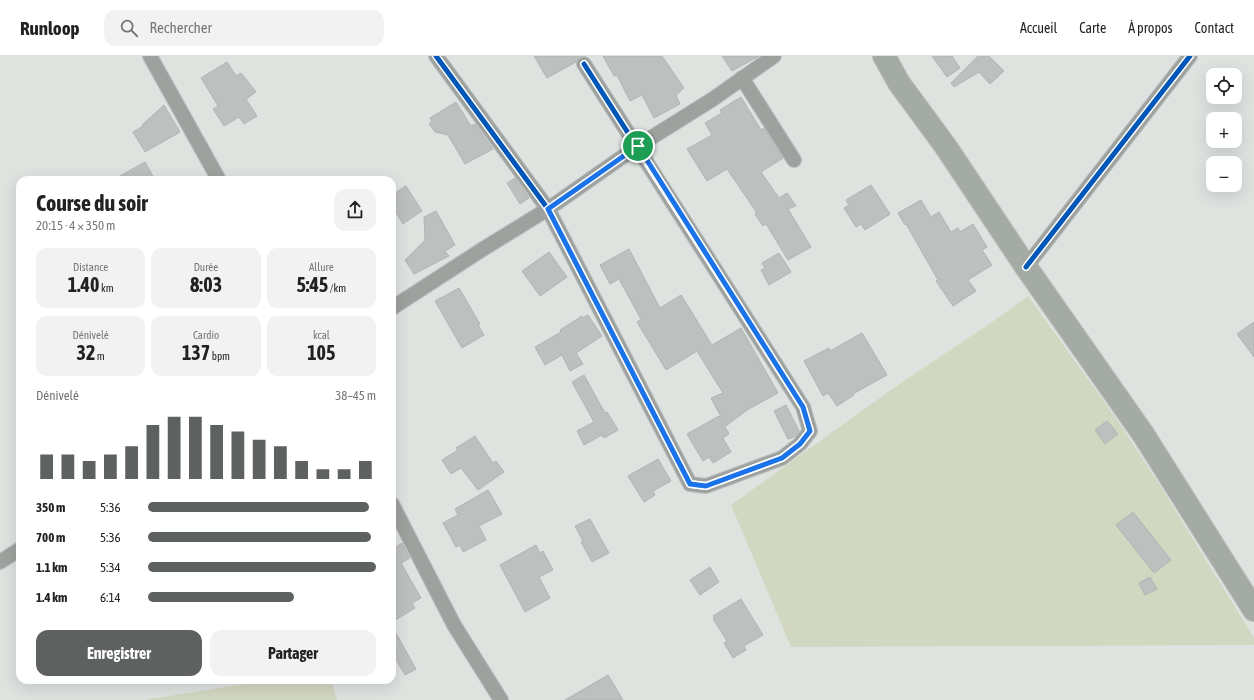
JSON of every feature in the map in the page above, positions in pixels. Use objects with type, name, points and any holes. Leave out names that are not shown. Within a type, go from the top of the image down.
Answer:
[{"type":"highway","points":[[884,56],[899,83],[946,147],[1026,267],[1143,434],[1254,610]]},
{"type":"street","points":[[150,56],[217,176]]},
{"type":"street","points":[[436,56],[548,209],[690,484],[706,486],[782,458],[800,444],[810,431],[803,407],[638,146],[584,64]]},
{"type":"street","points":[[396,305],[548,209],[638,146],[713,99],[774,56]]},
{"type":"street","points":[[1026,267],[1185,58]]},
{"type":"street","points":[[742,78],[794,160]]},
{"type":"street","points":[[396,512],[454,625],[501,700]]},
{"type":"street","points":[[1,558],[16,551]]},
{"type":"green space","points":[[1028,296],[1116,418],[1161,487],[1254,638],[1254,645],[791,647],[731,505],[905,380]]},
{"type":"green space","points":[[246,684],[332,684],[337,700],[144,700]]},
{"type":"building","points":[[534,56],[582,56],[579,57],[576,62],[547,78]]},
{"type":"building","points":[[603,56],[662,56],[684,88],[676,95],[680,104],[654,118],[642,95],[630,101],[617,75],[614,76]]},
{"type":"building","points":[[722,56],[759,56],[732,71]]},
{"type":"building","points":[[932,56],[952,56],[960,68],[947,77]]},
{"type":"building","points":[[978,56],[989,56],[1004,71],[990,84],[979,72],[954,87],[951,83]]},
{"type":"building","points":[[227,62],[236,76],[241,73],[256,92],[246,99],[257,116],[244,124],[239,117],[224,126],[213,109],[218,106],[201,78]]},
{"type":"building","points":[[741,97],[761,130],[764,128],[783,158],[761,172],[779,198],[787,193],[796,206],[788,209],[811,247],[788,260],[766,224],[763,226],[755,214],[757,213],[727,169],[707,181],[687,149],[712,135],[705,123],[722,113],[720,110]]},
{"type":"building","points":[[456,102],[471,126],[475,124],[493,149],[465,164],[448,135],[435,132],[429,124],[432,122],[430,118]]},
{"type":"building","points":[[164,105],[180,132],[145,152],[133,132],[143,126],[142,125]]},
{"type":"building","points":[[145,162],[153,176],[120,176]]},
{"type":"building","points":[[515,178],[529,198],[520,204],[507,183]]},
{"type":"building","points":[[871,185],[890,214],[865,230],[861,224],[856,227],[844,208],[849,205],[846,200]]},
{"type":"building","points":[[406,186],[422,211],[403,224],[396,213],[396,192]]},
{"type":"building","points":[[921,200],[931,217],[939,212],[951,232],[958,228],[960,232],[973,224],[987,247],[982,250],[992,265],[968,280],[976,291],[953,306],[936,281],[938,280],[906,224],[905,225],[898,213]]},
{"type":"building","points":[[436,211],[455,245],[445,251],[449,256],[414,274],[405,260],[425,240],[424,217]]},
{"type":"building","points":[[629,249],[660,308],[681,295],[712,345],[741,328],[778,393],[747,410],[726,426],[711,398],[723,393],[697,351],[666,370],[637,322],[641,319],[619,279],[610,284],[600,265]]},
{"type":"building","points":[[549,252],[567,277],[540,296],[522,271]]},
{"type":"building","points":[[779,253],[791,272],[769,285],[761,270],[765,268],[762,263]]},
{"type":"building","points":[[459,288],[480,324],[478,325],[484,335],[462,348],[435,301]]},
{"type":"building","points":[[588,315],[602,336],[576,353],[583,364],[570,371],[562,355],[545,365],[535,347],[561,332],[560,330],[582,316],[583,318]]},
{"type":"building","points":[[1254,322],[1254,357],[1237,334]]},
{"type":"building","points":[[862,333],[887,375],[853,394],[854,395],[837,406],[828,393],[823,396],[804,361],[829,348],[830,351]]},
{"type":"building","points":[[584,375],[605,413],[607,412],[618,430],[604,438],[602,435],[584,445],[577,431],[594,422],[572,382]]},
{"type":"building","points":[[786,405],[799,431],[796,436],[788,439],[774,411]]},
{"type":"building","points":[[719,416],[729,434],[723,438],[731,452],[713,463],[709,457],[703,461],[687,434]]},
{"type":"building","points":[[1107,421],[1118,434],[1105,444],[1095,430]]},
{"type":"building","points":[[475,436],[493,463],[496,461],[504,472],[478,490],[461,468],[451,474],[442,460],[458,450],[456,448]]},
{"type":"building","points":[[658,459],[671,481],[653,491],[655,495],[644,502],[628,476]]},
{"type":"building","points":[[488,490],[502,514],[479,526],[486,540],[463,552],[460,545],[456,547],[443,523],[458,515],[455,509]]},
{"type":"building","points":[[1133,512],[1171,560],[1154,573],[1116,525]]},
{"type":"building","points":[[590,519],[609,553],[592,562],[581,542],[583,541],[575,526]]},
{"type":"building","points":[[402,543],[410,558],[401,563],[421,598],[412,603],[415,608],[396,620],[396,547]]},
{"type":"building","points":[[536,545],[540,553],[543,551],[553,570],[539,577],[550,598],[525,612],[500,565]]},
{"type":"building","points":[[710,567],[719,582],[700,595],[690,580]]},
{"type":"building","points":[[1150,577],[1157,589],[1145,595],[1139,583]]},
{"type":"building","points":[[741,599],[763,635],[744,646],[746,650],[733,658],[724,643],[727,641],[713,619],[715,618],[713,616]]},
{"type":"building","points":[[396,633],[416,669],[405,675],[396,660]]},
{"type":"building","points":[[608,675],[623,700],[565,700]]},
{"type":"cycle path","points":[[436,56],[548,209],[690,484],[706,486],[782,458],[800,444],[810,431],[803,407],[584,64]]},
{"type":"cycle path","points":[[1026,267],[1190,56]]},
{"type":"route","points":[[638,146],[803,407],[810,431],[800,444],[782,458],[706,486],[690,484],[548,209],[638,146]]}]
